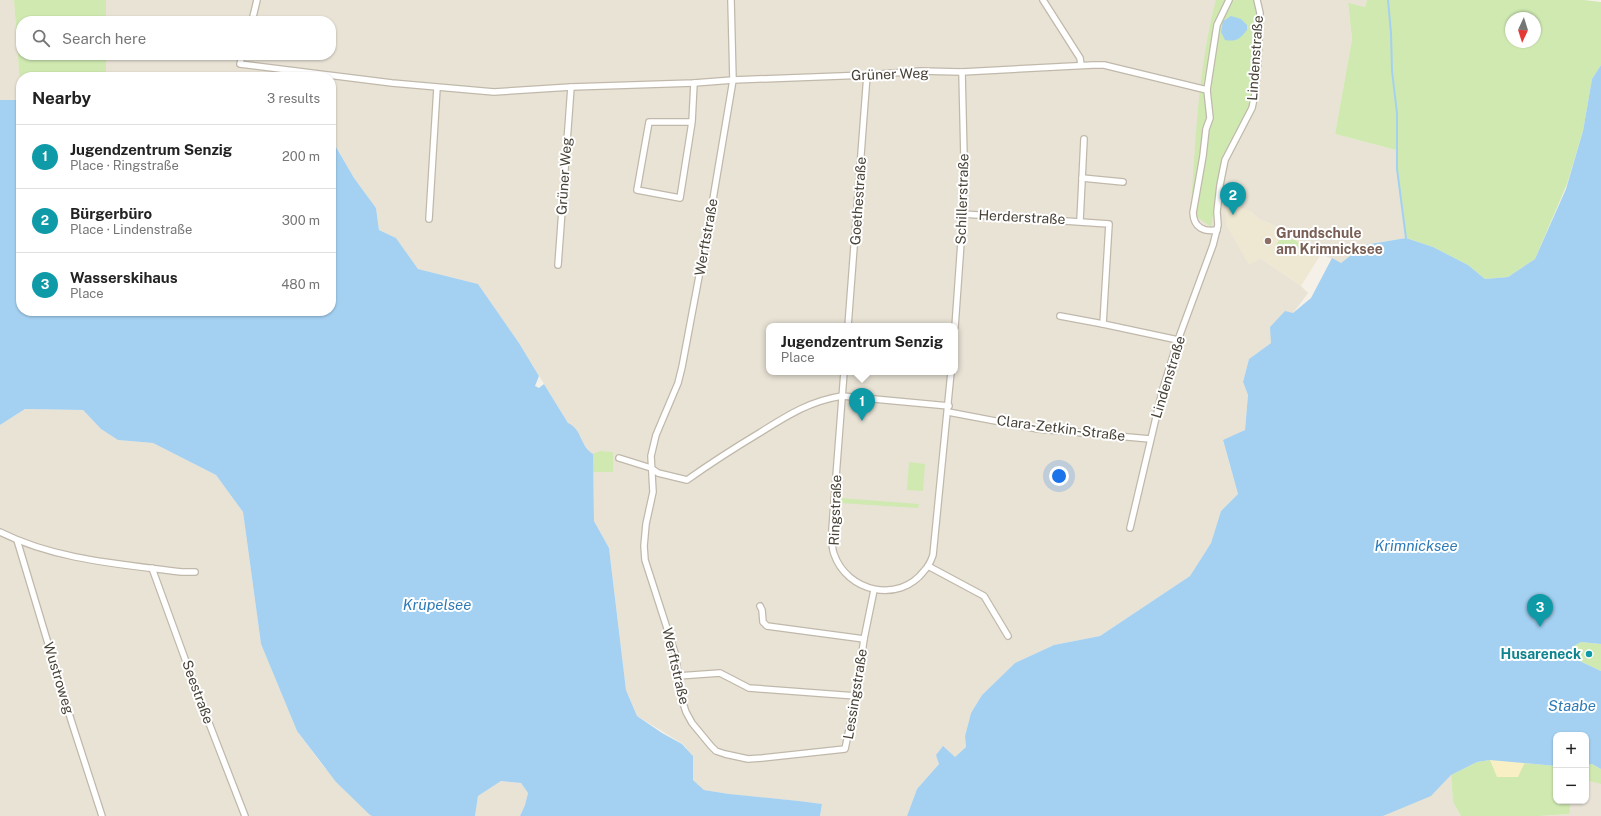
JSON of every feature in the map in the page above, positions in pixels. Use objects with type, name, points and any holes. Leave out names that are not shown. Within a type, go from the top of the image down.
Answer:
[{"type":"street","points":[[253,16],[257,0]]},
{"type":"street","name":"Werftstraße","points":[[731,0],[732,80],[709,223],[683,360],[675,392],[656,435],[650,456],[653,492],[644,532],[645,560],[675,653],[678,676],[686,712],[700,733],[716,751],[748,759],[845,750]]},
{"type":"street","points":[[1043,0],[1080,58],[1082,65]]},
{"type":"street","points":[[1217,230],[1208,231],[1199,227],[1194,221],[1193,213],[1206,129],[1210,118],[1207,90],[1217,25],[1229,0]]},
{"type":"street","name":"Lindenstraße","points":[[1130,528],[1162,392],[1178,340],[1213,245],[1217,230],[1220,184],[1225,160],[1252,108],[1255,94],[1258,61],[1260,13],[1257,0]]},
{"type":"street","name":"Grüner Weg","points":[[241,60],[240,64],[306,72]]},
{"type":"street","name":"Grüner Weg","points":[[336,76],[437,88],[494,92],[571,87],[1104,65],[1207,90]]},
{"type":"street","name":"Schillerstraße","points":[[955,323],[963,214],[964,158],[962,72]]},
{"type":"street","name":"Goethestraße","points":[[848,323],[867,75]]},
{"type":"street","points":[[692,122],[649,122],[636,190],[680,198],[692,122],[694,83]]},
{"type":"street","name":"Grüner Weg","points":[[558,265],[571,87]]},
{"type":"street","points":[[430,219],[437,88]]},
{"type":"street","name":"Herderstraße","points":[[1080,221],[1084,139]]},
{"type":"street","points":[[1082,178],[1123,182]]},
{"type":"street","name":"Herderstraße","points":[[963,214],[1110,224],[1103,324]]},
{"type":"street","points":[[1060,316],[1178,340]]},
{"type":"street","points":[[618,458],[687,480],[798,409],[826,398],[842,396],[844,375]]},
{"type":"street","points":[[948,409],[951,375]]},
{"type":"street","name":"Clara-Zetkin-Straße","points":[[842,396],[948,409],[1038,429],[1150,439]]},
{"type":"street","name":"Ringstraße","points":[[842,396],[832,529],[833,548],[838,562],[845,573],[856,582],[874,590],[888,591],[906,586],[916,580],[928,566],[935,548],[948,409]]},
{"type":"street","points":[[0,532],[17,540],[86,560],[195,572]]},
{"type":"street","name":"Wustroweg","points":[[17,540],[71,720],[102,816]]},
{"type":"street","points":[[928,566],[984,596],[1008,636]]},
{"type":"street","name":"Seestraße","points":[[152,568],[197,692],[245,816]]},
{"type":"street","name":"Lessingstraße","points":[[845,750],[874,590]]},
{"type":"street","name":"Lessingstraße","points":[[760,606],[762,610],[763,622],[766,626],[864,639]]},
{"type":"street","points":[[678,676],[720,673],[749,688],[856,696]]},
{"type":"shaded area","points":[[0,0],[14,0],[16,60],[18,60],[19,72],[16,72],[16,100],[0,100]]},
{"type":"shaded area","points":[[105,0],[1367,0],[1365,7],[1348,4],[1352,39],[1335,134],[1396,150],[1396,169],[1406,238],[1364,245],[1341,263],[1321,254],[1280,228],[1259,219],[1250,211],[1249,264],[1260,258],[1301,286],[1308,293],[1271,343],[1249,359],[1243,382],[1248,395],[1245,430],[1223,441],[1238,494],[1221,511],[1211,543],[1190,576],[1100,636],[1054,645],[1015,663],[982,695],[971,713],[965,736],[966,747],[955,757],[939,764],[917,789],[907,816],[820,816],[822,804],[735,795],[704,790],[693,780],[693,756],[683,744],[637,716],[626,690],[609,548],[594,521],[593,472],[589,451],[581,437],[568,423],[519,343],[478,284],[418,269],[396,238],[379,230],[376,208],[354,178],[336,147],[336,72],[105,72],[105,60],[336,60],[336,16],[105,16]]},
{"type":"shaded area","name":"Grundschule am Krimnicksee","points":[[1225,202],[1250,211],[1259,219],[1280,228],[1321,254],[1301,286],[1260,258],[1249,265],[1226,225]]},
{"type":"shaded area","points":[[25,409],[83,410],[101,429],[118,440],[153,443],[216,475],[243,512],[261,644],[297,731],[323,766],[372,816],[0,816],[0,425]]},
{"type":"shaded area","points":[[1589,765],[1601,769],[1601,816],[1540,816],[1568,814],[1570,804],[1589,804]]},
{"type":"shaded area","points":[[1451,775],[1453,802],[1461,816],[1383,816],[1439,787]]},
{"type":"shaded area","points":[[501,781],[521,783],[528,793],[520,816],[475,816],[478,796]]},
{"type":"green space","points":[[14,0],[106,0],[106,16],[16,16],[16,29]]},
{"type":"green space","points":[[1216,0],[1256,0],[1257,44],[1252,103],[1230,142],[1223,158],[1211,227],[1196,216],[1191,208],[1201,77]]},
{"type":"green space","points":[[1367,0],[1584,0],[1601,2],[1601,65],[1592,79],[1583,131],[1567,184],[1535,259],[1508,277],[1485,279],[1468,265],[1433,247],[1406,238],[1396,169],[1396,150],[1335,134],[1352,39],[1348,3],[1365,7]]},
{"type":"green space","points":[[18,60],[106,60],[106,72],[19,72]]},
{"type":"green space","points":[[1284,233],[1301,244],[1294,256],[1276,245]]},
{"type":"green space","points":[[600,451],[613,452],[613,472],[593,472],[593,454]]},
{"type":"green space","points":[[909,462],[925,464],[923,491],[907,490]]},
{"type":"green space","points":[[840,498],[919,504],[918,508],[840,503]]},
{"type":"green space","points":[[1581,642],[1601,644],[1601,671],[1571,657],[1571,647]]},
{"type":"green space","points":[[1490,760],[1553,766],[1553,804],[1571,804],[1569,814],[1540,816],[1461,816],[1453,802],[1451,775],[1477,762]]},
{"type":"green space","points":[[1589,764],[1592,764],[1601,769],[1601,784],[1589,781]]},
{"type":"sand","points":[[1490,760],[1525,762],[1518,777],[1497,777]]},
{"type":"water","points":[[1231,16],[1241,19],[1247,25],[1247,30],[1242,36],[1232,41],[1225,40],[1221,32],[1223,21]]},
{"type":"water","name":"Krimnicksee","points":[[1601,65],[1601,644],[1581,642],[1572,647],[1571,657],[1601,671],[1601,769],[1592,764],[1589,764],[1589,732],[1553,732],[1553,766],[1490,760],[1477,762],[1451,775],[1431,796],[1383,816],[907,816],[917,789],[939,764],[936,755],[943,746],[955,757],[966,747],[965,736],[971,713],[982,695],[1015,663],[1054,645],[1100,636],[1190,576],[1211,543],[1221,511],[1238,494],[1223,440],[1245,430],[1248,395],[1243,382],[1249,359],[1271,343],[1270,327],[1285,311],[1293,313],[1311,298],[1332,258],[1341,263],[1364,245],[1406,238],[1433,247],[1468,265],[1485,279],[1508,277],[1535,259],[1566,189],[1583,131],[1592,79]]},
{"type":"water","name":"Krüpelsee","points":[[0,100],[16,100],[16,316],[336,316],[336,147],[354,178],[376,208],[379,230],[396,238],[418,269],[478,284],[519,343],[539,376],[535,386],[539,388],[544,384],[568,423],[576,429],[586,447],[593,454],[594,521],[609,548],[626,690],[637,716],[662,733],[682,744],[693,756],[693,780],[704,790],[822,804],[820,816],[520,816],[528,793],[521,783],[501,781],[478,796],[475,816],[372,816],[336,782],[297,731],[261,644],[243,512],[216,475],[153,443],[118,440],[101,429],[83,410],[25,409],[0,425]]},
{"type":"waterway","points":[[1388,0],[1392,71],[1397,113],[1397,169],[1406,238]]},
{"type":"place","name":"Bürgerbüro","points":[[1233,215]]},
{"type":"place","name":"Grundschule am Krimnicksee","points":[[1268,241]]},
{"type":"place","name":"Jugendzentrum Senzig","points":[[862,421]]},
{"type":"place","name":"Wasserskihaus","points":[[1540,627]]},
{"type":"place","name":"Husareneck","points":[[1589,654]]},
{"type":"water label","name":"Staabe","points":[[1572,706]]}]
